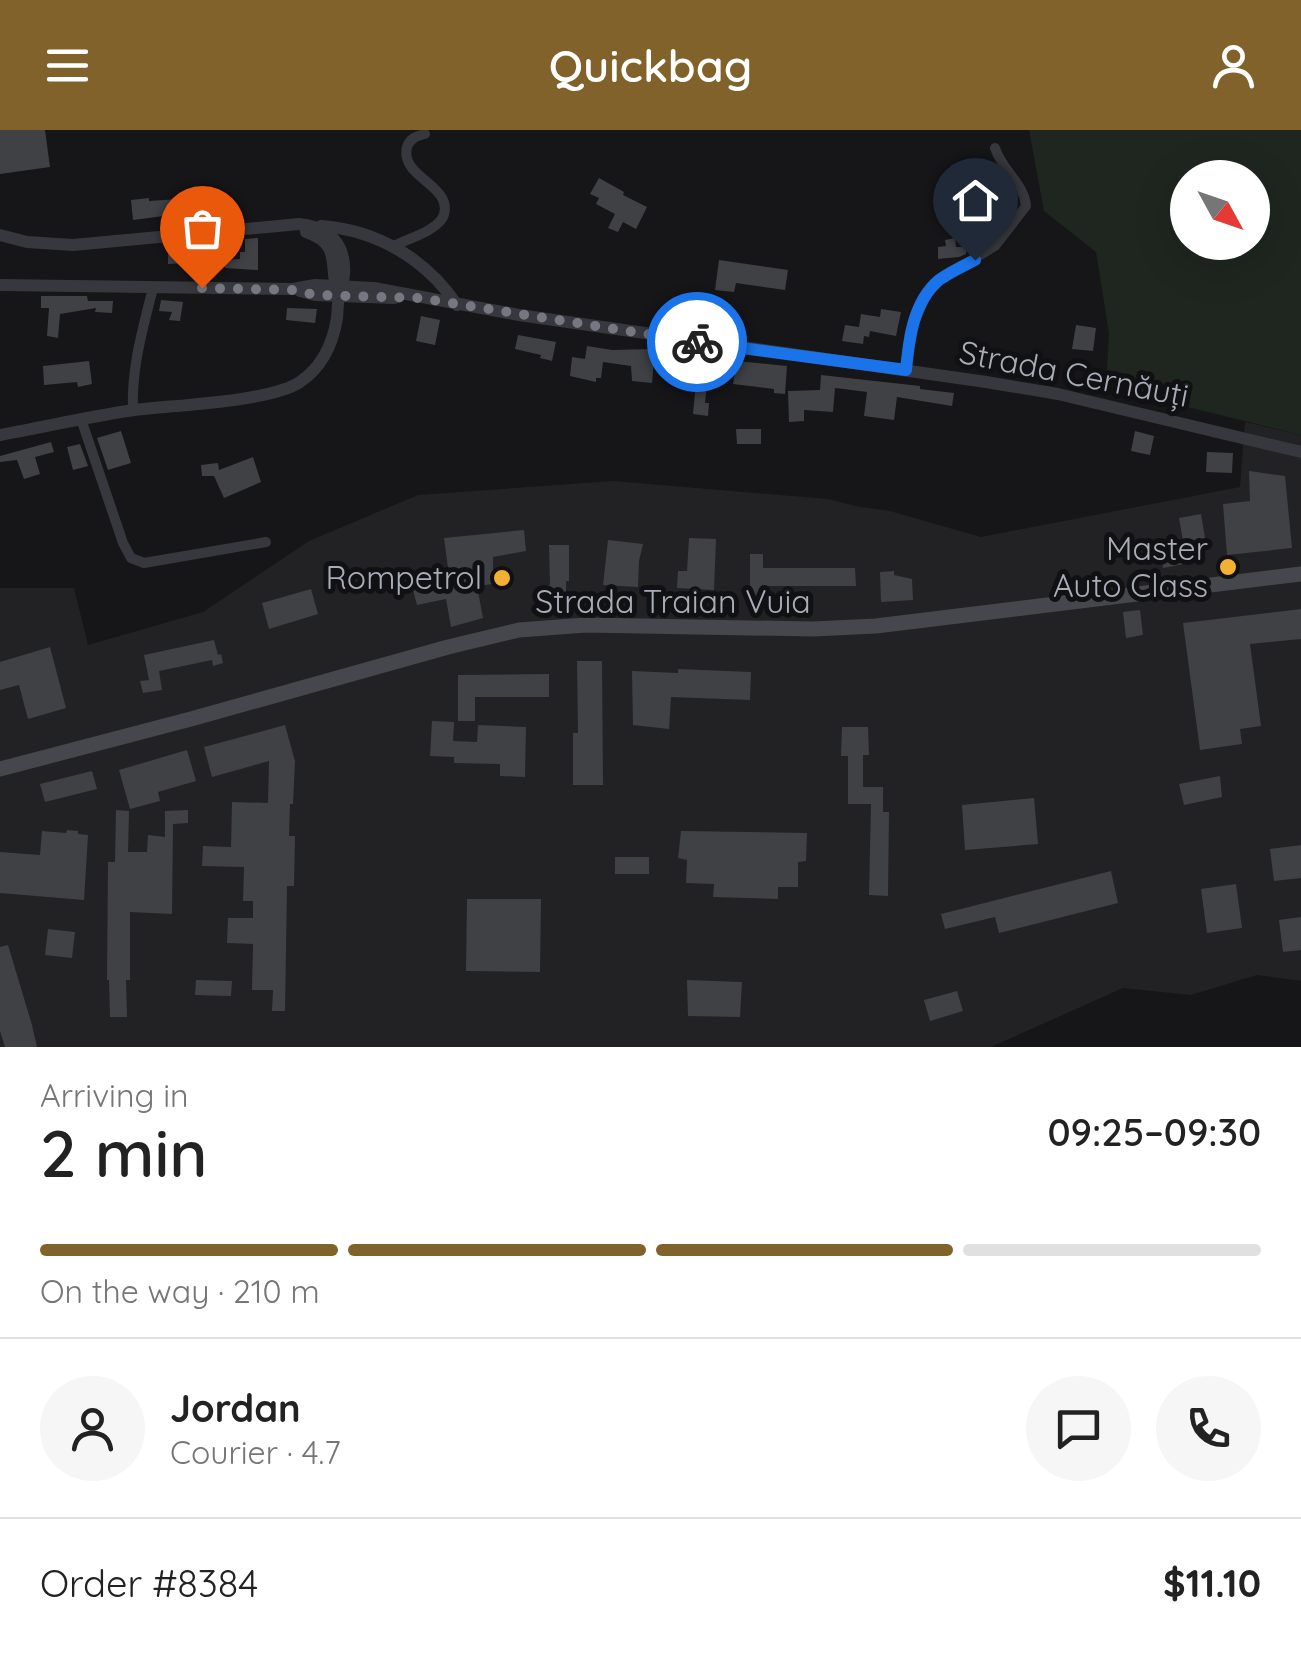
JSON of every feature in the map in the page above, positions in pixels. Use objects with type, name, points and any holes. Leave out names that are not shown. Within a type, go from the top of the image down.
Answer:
[{"type":"main road","name":"Strada Traian Vuia","points":[[0,769],[519,630],[586,625],[780,629],[876,626],[1301,574]]},
{"type":"street","points":[[392,246],[439,222],[446,210],[442,198],[419,176],[408,158],[406,150],[411,140],[425,134]]},
{"type":"street","points":[[906,370],[910,332],[928,291],[995,246],[1026,206],[1025,194],[1000,162],[995,148]]},
{"type":"street","points":[[0,235],[28,242],[73,245],[299,224],[353,231],[392,246],[422,264],[457,304]]},
{"type":"street","points":[[0,435],[133,410],[272,392],[297,384],[311,373],[330,344],[343,256],[340,245],[330,234],[311,225]]},
{"type":"street","points":[[274,228],[308,232],[326,243],[334,260],[339,289]]},
{"type":"street","name":"Strada Cernăuți","points":[[0,285],[293,290],[316,285],[419,298],[1058,394],[1301,452]]},
{"type":"street","points":[[133,410],[136,360],[153,288]]},
{"type":"street","points":[[81,419],[131,558],[144,563],[266,542]]},
{"type":"shaded area","points":[[1029,130],[1301,130],[1301,435],[1106,387],[1109,333],[1096,252],[1044,211]]},
{"type":"shaded area","points":[[1245,422],[1301,435],[1301,981],[1257,975],[1191,995],[1123,988],[991,1047],[0,1047],[0,588],[74,588],[88,645],[203,612],[309,541],[418,495],[613,481],[828,499],[890,511],[981,537],[1240,487]]},
{"type":"building","points":[[0,130],[45,130],[50,167],[0,174]]},
{"type":"building","points":[[599,178],[647,207],[636,229],[623,222],[618,232],[608,228],[615,214],[596,204],[599,198],[590,194]]},
{"type":"building","points":[[193,198],[196,215],[133,220],[131,200]]},
{"type":"building","points":[[258,238],[258,270],[225,268],[225,260],[240,259],[240,252],[245,252],[245,239]]},
{"type":"building","points":[[955,238],[956,247],[966,247],[966,254],[938,259],[938,247]]},
{"type":"building","points":[[189,244],[189,263],[168,264],[168,246]]},
{"type":"building","points":[[719,260],[788,270],[785,290],[736,283],[734,292],[715,290]]},
{"type":"building","points":[[41,296],[87,296],[88,301],[113,301],[112,313],[95,312],[96,308],[60,314],[58,338],[47,336],[49,308],[41,308]]},
{"type":"building","points":[[161,300],[183,302],[180,321],[169,320],[172,312],[159,311]]},
{"type":"building","points":[[287,308],[317,309],[315,323],[286,320]]},
{"type":"building","points":[[881,309],[901,312],[896,336],[870,331],[863,344],[842,341],[845,325],[859,327],[861,314],[880,317]]},
{"type":"building","points":[[421,316],[440,320],[435,345],[416,341]]},
{"type":"building","points":[[1076,325],[1096,328],[1093,351],[1072,349]]},
{"type":"building","points":[[518,335],[556,342],[552,361],[515,349]]},
{"type":"building","points":[[587,346],[655,349],[652,383],[632,381],[631,366],[603,362],[601,378],[596,378],[596,382],[570,376],[572,357],[585,359]]},
{"type":"building","points":[[674,352],[718,359],[716,375],[708,374],[708,416],[693,414],[697,371],[672,368]]},
{"type":"building","points":[[89,361],[92,384],[44,385],[43,366]]},
{"type":"building","points":[[737,361],[787,366],[785,394],[733,384]]},
{"type":"building","points":[[821,375],[954,393],[952,406],[897,397],[894,420],[864,416],[867,392],[835,388],[833,412],[804,410],[804,421],[789,422],[788,391],[820,390]]},
{"type":"building","points":[[736,429],[761,429],[761,444],[737,444]]},
{"type":"building","points":[[121,431],[131,463],[108,470],[97,438]]},
{"type":"building","points":[[1135,431],[1154,436],[1150,455],[1131,451]]},
{"type":"building","points":[[51,442],[54,452],[35,457],[40,474],[24,479],[17,460],[0,462],[0,456]]},
{"type":"building","points":[[80,444],[88,466],[73,470],[67,447]]},
{"type":"building","points":[[1207,452],[1233,453],[1232,473],[1206,472]]},
{"type":"building","points":[[253,457],[261,482],[224,498],[214,476],[202,476],[201,465],[218,463],[219,470]]},
{"type":"building","points":[[1249,471],[1285,476],[1292,548],[1227,555],[1223,504],[1250,501]]},
{"type":"building","points":[[1201,514],[1206,544],[1186,547],[1189,563],[1163,568],[1159,545],[1183,541],[1179,518]]},
{"type":"building","points":[[524,530],[526,551],[493,557],[493,584],[477,586],[483,618],[451,627],[446,599],[417,605],[409,575],[448,568],[444,538]]},
{"type":"building","points":[[689,538],[716,539],[714,590],[677,588],[678,571],[687,571]]},
{"type":"building","points":[[608,540],[643,544],[638,587],[603,585]]},
{"type":"building","points":[[549,545],[569,545],[566,604],[546,604],[545,585],[550,585]]},
{"type":"building","points":[[750,554],[763,554],[763,568],[855,568],[856,586],[763,586],[763,600],[750,600]]},
{"type":"building","points":[[894,571],[894,575],[912,579],[913,600],[881,602],[880,572]]},
{"type":"building","points":[[311,589],[318,614],[269,629],[262,603]]},
{"type":"building","points":[[1301,609],[1301,639],[1250,644],[1261,726],[1240,729],[1242,744],[1200,750],[1183,623]]},
{"type":"building","points":[[1140,610],[1143,635],[1126,638],[1123,612]]},
{"type":"building","points":[[214,640],[223,663],[213,666],[212,660],[159,671],[162,690],[143,693],[140,681],[149,680],[144,655]]},
{"type":"building","points":[[50,647],[66,708],[28,719],[19,685],[0,690],[0,662]]},
{"type":"building","points":[[577,661],[602,661],[603,785],[573,785],[573,733],[578,733]]},
{"type":"building","points":[[678,669],[751,672],[750,700],[671,697],[669,729],[633,725],[632,671],[678,673]]},
{"type":"building","points":[[549,674],[549,697],[475,697],[475,721],[458,721],[458,675]]},
{"type":"building","points":[[432,721],[454,722],[453,741],[477,742],[478,725],[526,727],[525,777],[500,776],[500,764],[454,763],[454,757],[430,756]]},
{"type":"building","points":[[285,725],[295,761],[289,836],[295,836],[294,886],[287,886],[285,1011],[272,1011],[273,990],[252,990],[253,944],[227,943],[228,918],[253,918],[253,901],[243,901],[244,867],[202,866],[203,846],[231,847],[232,802],[268,803],[269,761],[212,777],[204,747]]},
{"type":"building","points":[[842,727],[868,727],[869,755],[863,755],[863,787],[883,787],[883,812],[889,812],[888,896],[869,895],[871,804],[848,804],[848,756],[841,756]]},
{"type":"building","points":[[187,750],[196,781],[158,792],[160,801],[130,809],[119,770]]},
{"type":"building","points":[[92,771],[97,789],[45,802],[40,784]]},
{"type":"building","points":[[1220,776],[1222,797],[1184,805],[1179,784]]},
{"type":"building","points":[[1034,798],[1038,844],[965,850],[962,805]]},
{"type":"building","points":[[116,810],[129,811],[128,852],[147,852],[148,835],[165,837],[165,811],[188,810],[188,823],[173,824],[172,914],[130,912],[127,1017],[110,1017],[107,980],[108,862],[115,862]]},
{"type":"building","points":[[67,830],[88,835],[84,900],[0,893],[0,852],[40,855],[42,831]]},
{"type":"building","points":[[681,831],[807,833],[806,861],[798,862],[798,887],[778,887],[778,899],[713,897],[714,884],[686,883],[687,860],[678,858]]},
{"type":"building","points":[[1301,845],[1301,878],[1274,881],[1270,849]]},
{"type":"building","points":[[615,857],[649,857],[649,874],[615,874]]},
{"type":"building","points":[[1111,871],[1118,903],[999,933],[995,917],[945,929],[941,914]]},
{"type":"building","points":[[1236,884],[1242,928],[1207,933],[1201,889]]},
{"type":"building","points":[[467,899],[541,899],[540,972],[466,971]]},
{"type":"building","points":[[1301,917],[1301,950],[1283,952],[1279,920]]},
{"type":"building","points":[[48,929],[75,932],[72,958],[45,955]]},
{"type":"building","points":[[8,945],[37,1047],[5,1047],[0,1031],[0,947]]},
{"type":"building","points":[[196,980],[232,981],[231,996],[195,995]]},
{"type":"building","points":[[687,980],[742,982],[740,1017],[688,1016]]},
{"type":"building","points":[[957,991],[963,1011],[930,1021],[924,1000]]},
{"type":"way so far","points":[[202,288],[419,298],[697,342]]},
{"type":"place","name":"Master Auto Class","points":[[1228,567]]},
{"type":"place","name":"Rompetrol","points":[[502,578]]},
{"type":"route","points":[[697,342],[906,370],[910,332],[928,291],[942,278],[975,260]]}]
